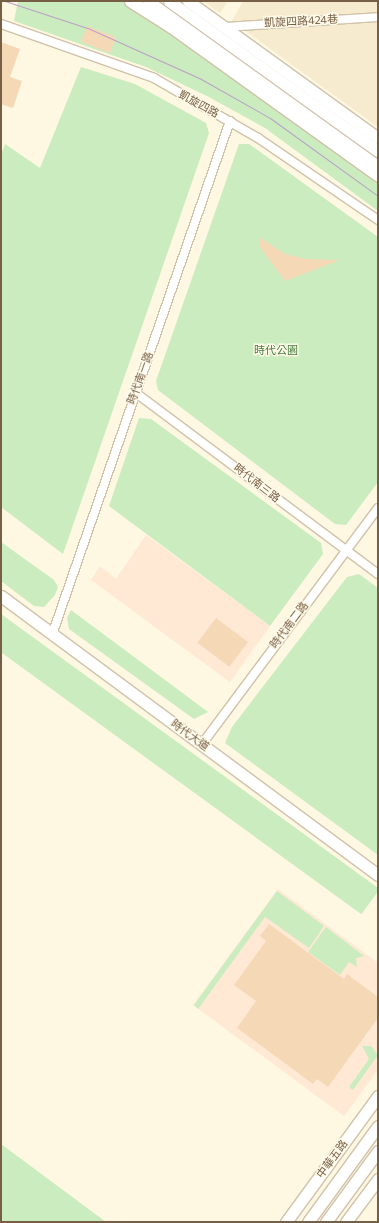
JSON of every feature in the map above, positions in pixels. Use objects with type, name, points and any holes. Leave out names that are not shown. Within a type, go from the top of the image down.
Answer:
[{"type":"street","points":[[130,1],[171,26],[378,176]]},
{"type":"street","points":[[148,1],[378,166]]},
{"type":"street","points":[[169,1],[378,151]]},
{"type":"street","points":[[189,2],[225,26],[378,138]]},
{"type":"street","name":"凱旋四路424巷","points":[[225,26],[378,17]]},
{"type":"street","name":"凱旋四路","points":[[1,24],[126,66],[230,121],[378,220]]},
{"type":"street","name":"時代南一路","points":[[52,635],[230,121]]},
{"type":"street","name":"時代南三路","points":[[136,393],[378,574]]},
{"type":"street","name":"時代南二路","points":[[202,744],[378,508]]},
{"type":"street","name":"時代大道","points":[[1,596],[378,875]]},
{"type":"street","name":"中華五路","points":[[286,1222],[378,1096]]},
{"type":"street","name":"中華五路","points":[[308,1222],[378,1126]]},
{"type":"street","points":[[326,1222],[378,1151]]},
{"type":"street","points":[[346,1222],[378,1179]]},
{"type":"street","points":[[338,1180],[364,1198]]},
{"type":"shaded area","points":[[203,1],[228,1],[220,13]]},
{"type":"shaded area","points":[[243,1],[378,1],[378,127],[232,21]]},
{"type":"shaded area","points":[[146,535],[270,626],[230,682],[91,580],[100,566],[116,579]]},
{"type":"shaded area","points":[[278,889],[378,963],[378,1070],[344,1116],[193,1005]]},
{"type":"green space","points":[[18,1],[122,1],[169,29],[378,180],[378,211],[265,128],[207,96],[146,67],[14,21]]},
{"type":"green space","points":[[81,67],[135,84],[206,123],[209,133],[63,554],[1,507],[1,155],[5,144],[40,168]]},
{"type":"green space","name":"時代公園","points":[[239,144],[249,144],[378,237],[378,482],[346,525],[335,524],[158,390],[156,381]]},
{"type":"green space","points":[[139,418],[151,419],[321,543],[323,554],[270,626],[109,506]]},
{"type":"green space","points":[[1,542],[54,580],[58,587],[55,595],[44,607],[34,606],[1,581]]},
{"type":"green space","points":[[359,574],[378,588],[378,855],[225,743],[232,727],[347,577]]},
{"type":"green space","points":[[71,610],[208,712],[194,719],[69,629],[67,618]]},
{"type":"green space","points":[[1,614],[378,888],[378,891],[361,914],[1,652]]},
{"type":"green space","points":[[277,891],[324,926],[309,948],[265,917],[198,1009],[194,1005]]},
{"type":"green space","points":[[326,927],[364,956],[356,958],[357,967],[349,962],[340,975],[308,952]]},
{"type":"green space","points":[[362,1046],[371,1046],[378,1055],[353,1090],[349,1087],[369,1059]]},
{"type":"green space","points":[[1,1144],[106,1222],[1,1222]]},
{"type":"building","points":[[87,26],[116,37],[110,53],[81,42]]},
{"type":"building","points":[[1,42],[20,49],[10,77],[22,81],[13,108],[1,104]]},
{"type":"building","points":[[259,237],[285,254],[306,259],[340,260],[285,281],[260,247]]},
{"type":"building","points":[[216,618],[248,642],[229,667],[197,643]]},
{"type":"building","points":[[269,924],[344,979],[347,974],[378,997],[378,1018],[328,1087],[317,1079],[313,1084],[237,1028],[256,1001],[234,985],[266,941],[260,936]]},
{"type":"tram line","points":[[5,1],[90,29],[201,79],[270,118],[378,196]]}]
